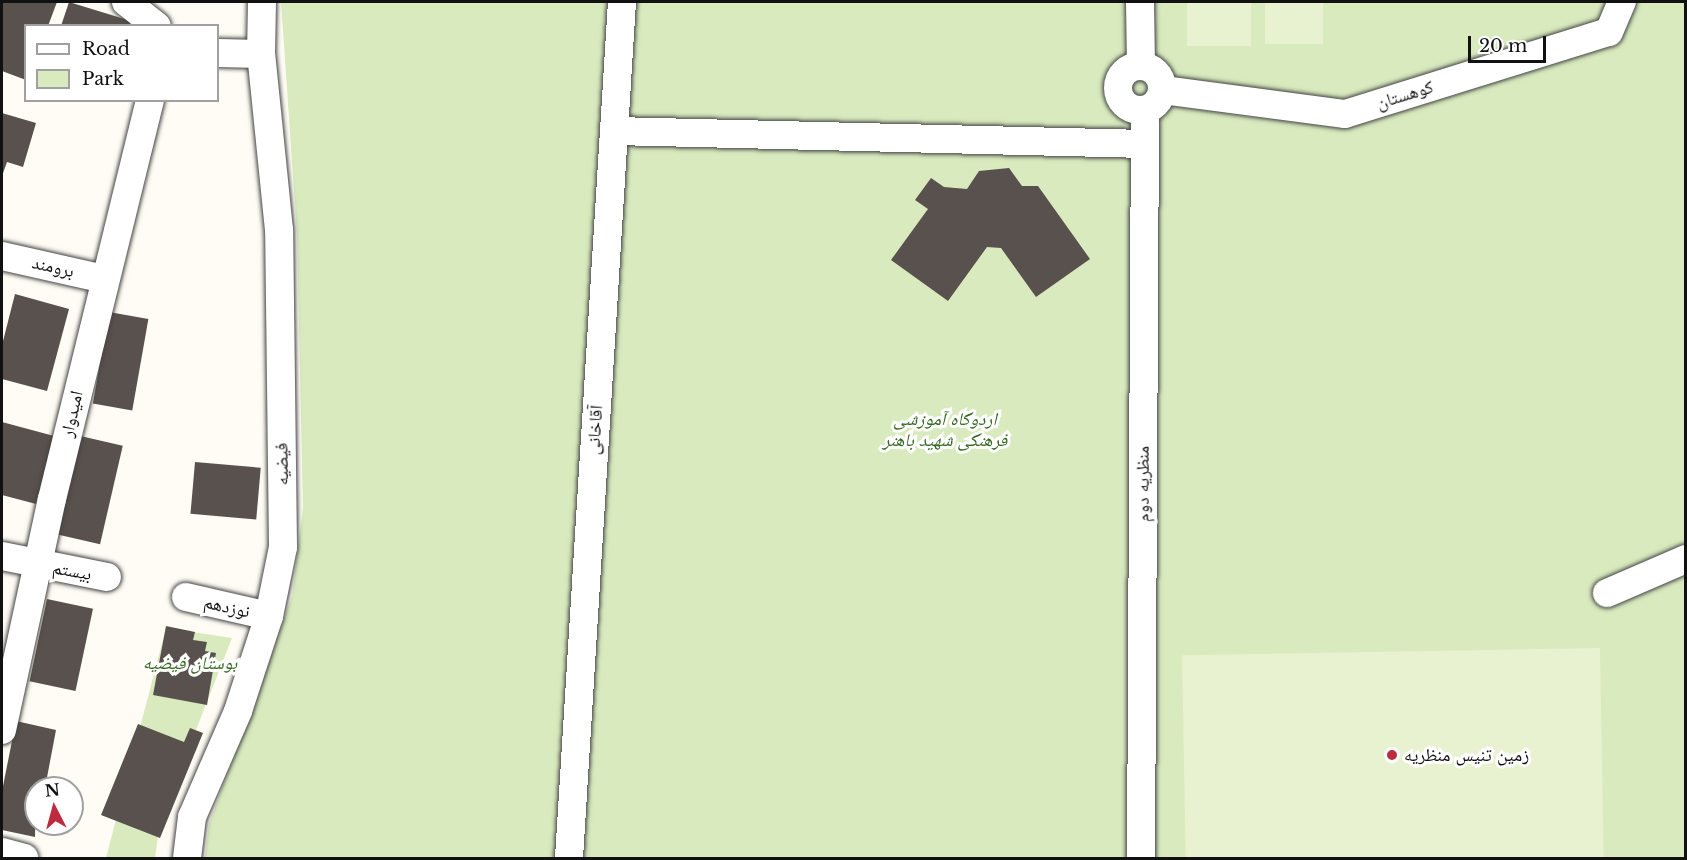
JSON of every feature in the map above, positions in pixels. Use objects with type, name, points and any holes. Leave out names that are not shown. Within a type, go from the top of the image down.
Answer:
[{"type":"street","points":[[126,2],[154,24]]},
{"type":"street","points":[[248,2],[253,54]]},
{"type":"street","points":[[253,54],[262,2]]},
{"type":"street","name":"آقاخانی","points":[[569,858],[622,2]]},
{"type":"street","points":[[1140,2],[1141,66]]},
{"type":"street","name":"کوهستان","points":[[1154,100],[1345,114],[1609,32],[1622,2]]},
{"type":"street","points":[[219,53],[253,54]]},
{"type":"street","name":"فیضیه","points":[[187,858],[192,817],[238,711],[268,616],[283,547],[279,230],[253,54]]},
{"type":"street","points":[[1141,66],[1162,80],[1154,100],[1127,106],[1118,92],[1121,77],[1141,66]]},
{"type":"street","name":"منظریه دوم","points":[[1141,858],[1145,144],[1154,100]]},
{"type":"street","name":"امیدوار","points":[[2,730],[37,565],[104,279],[149,102]]},
{"type":"street","points":[[614,131],[1145,144]]},
{"type":"street","name":"برومند","points":[[2,256],[104,279]]},
{"type":"street","points":[[2,556],[37,565]]},
{"type":"street","points":[[1607,593],[1686,559]]},
{"type":"street","name":"بیستم","points":[[37,565],[107,577]]},
{"type":"street","name":"نوزدهم","points":[[186,597],[268,616]]},
{"type":"street","points":[[2,852],[24,858]]},
{"type":"green space","name":"اردوگاه آموزشی فرهنگی شهید باهنر","points":[[281,2],[1685,2],[1685,858],[205,858],[209,824],[292,596],[303,508],[297,234]]},
{"type":"green space","points":[[1187,2],[1251,2],[1251,46],[1187,46]]},
{"type":"green space","points":[[1265,2],[1323,2],[1323,44],[1265,44]]},
{"type":"green space","name":"بوستان فیضیه","points":[[166,628],[232,638],[160,822],[155,858],[106,858]]},
{"type":"green space","name":"زمین تنیس منظریه","points":[[1600,648],[1604,858],[1186,858],[1182,655]]},
{"type":"building","points":[[2,2],[57,2],[49,24],[24,24],[24,79],[2,71]]},
{"type":"building","points":[[69,2],[131,21],[130,24],[62,24]]},
{"type":"building","points":[[2,113],[36,123],[23,167],[7,162],[2,176]]},
{"type":"building","points":[[1009,168],[1022,186],[1038,186],[1090,259],[1036,297],[1001,248],[987,247],[948,301],[891,260],[928,209],[915,200],[931,178],[944,187],[967,189],[979,171]]},
{"type":"building","points":[[15,294],[69,309],[47,391],[2,379],[2,345]]},
{"type":"building","points":[[109,312],[148,319],[132,411],[93,404]]},
{"type":"building","points":[[2,422],[54,436],[36,504],[2,495]]},
{"type":"building","points":[[76,435],[123,446],[100,544],[53,533]]},
{"type":"building","points":[[195,462],[261,468],[256,520],[190,514]]},
{"type":"building","points":[[47,599],[93,609],[76,691],[30,681]]},
{"type":"building","points":[[166,626],[195,632],[193,640],[207,642],[205,651],[216,653],[207,705],[153,695]]},
{"type":"building","points":[[16,721],[56,730],[47,776],[24,776],[24,835],[2,830],[2,791]]},
{"type":"building","points":[[138,724],[184,742],[190,728],[203,733],[160,838],[101,815]]},
{"type":"place","name":"زمین تنیس منظریه","points":[[1392,755]]}]
